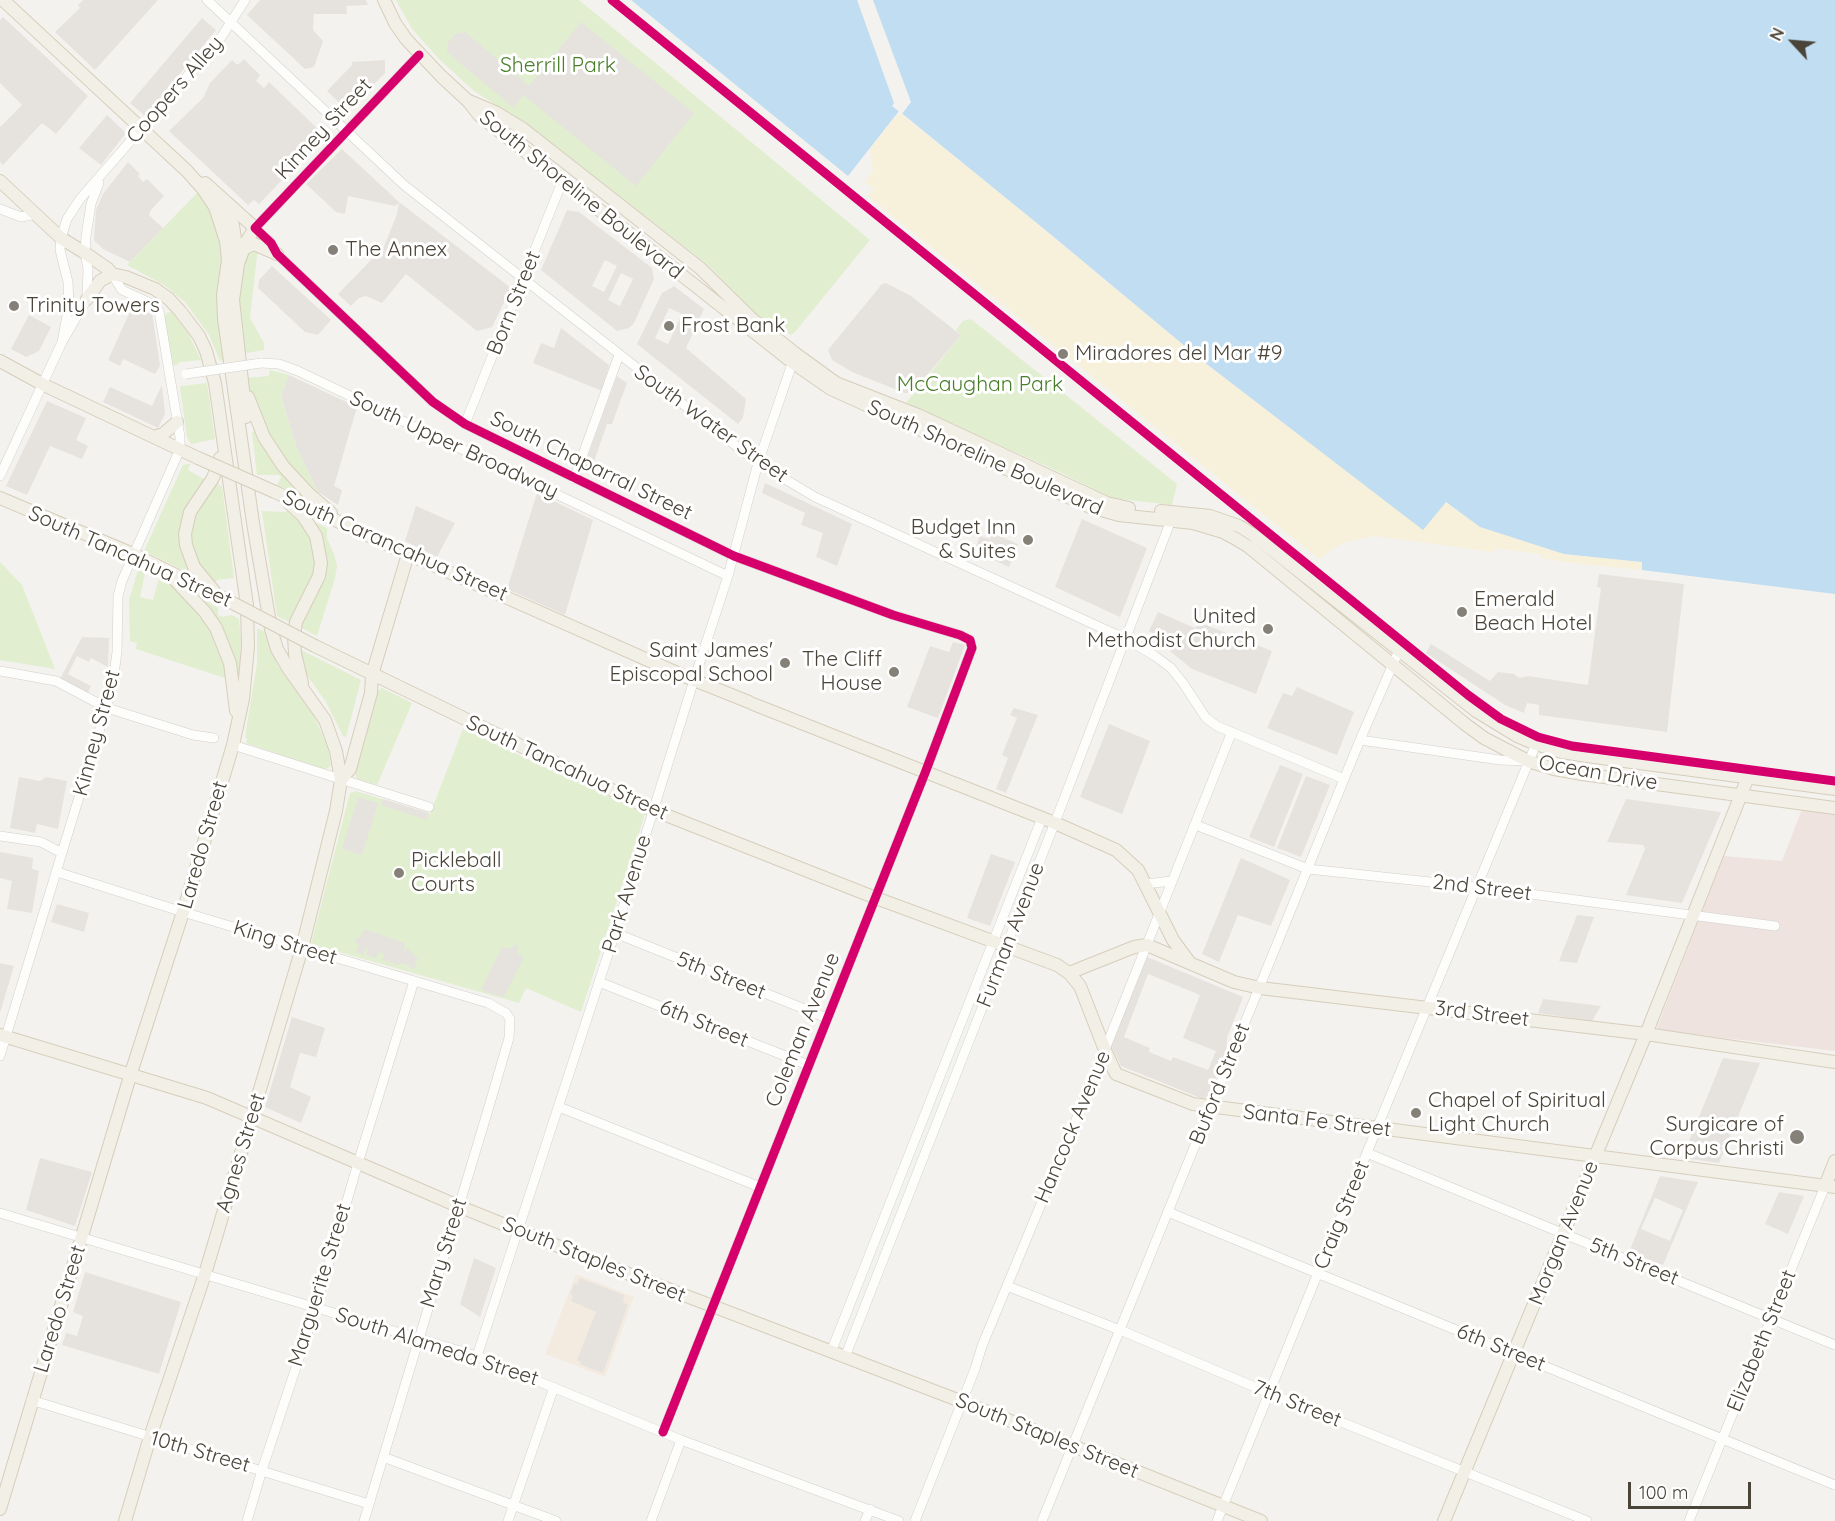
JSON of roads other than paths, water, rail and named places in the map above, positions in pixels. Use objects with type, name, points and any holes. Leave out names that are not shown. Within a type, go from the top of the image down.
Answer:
[{"type":"main road","points":[[2,0],[187,171],[215,207],[226,241],[228,260],[222,307],[253,523],[271,629],[288,668],[325,720],[332,736],[341,780]]},
{"type":"main road","name":"South Shoreline Boulevard","points":[[384,0],[395,23],[419,55],[468,100],[479,115],[562,182],[794,358]]},
{"type":"main road","name":"South Shoreline Boulevard","points":[[468,100],[495,112],[523,129],[700,268],[818,381],[845,396],[1076,502],[1119,515],[1210,516],[1239,526],[1400,648],[1476,711],[1517,736],[1536,744]]},
{"type":"main road","points":[[187,171],[205,183],[255,228],[243,249],[238,264],[233,300],[250,457],[253,523]]},
{"type":"main road","name":"Laredo Street","points":[[0,180],[61,238],[112,274],[156,289],[180,311],[195,330],[206,351],[211,368],[224,442],[248,622],[247,671],[233,745],[183,912],[131,1073],[0,1509]]},
{"type":"main road","points":[[219,196],[233,225],[238,264]]},
{"type":"main road","points":[[243,249],[254,244],[277,254]]},
{"type":"main road","points":[[87,299],[100,281],[112,274]]},
{"type":"main road","name":"South Carancahua Street","points":[[0,362],[198,458],[408,554],[694,680],[1055,823],[1116,850],[1138,870],[1160,913]]},
{"type":"main road","points":[[240,370],[256,418],[283,466],[309,494],[344,523]]},
{"type":"main road","points":[[154,437],[163,434],[177,422]]},
{"type":"main road","points":[[220,597],[194,567],[189,556],[185,534],[190,512],[216,471],[224,442]]},
{"type":"main road","points":[[277,493],[310,525],[320,550],[319,576],[296,622],[294,636],[295,654],[303,687]]},
{"type":"main road","name":"South Tancahua Street","points":[[0,498],[163,568],[372,675],[653,810],[876,898],[1057,965],[1080,986],[1105,1050]]},
{"type":"main road","name":"South Shoreline Boulevard","points":[[1172,516],[1223,532],[1249,547],[1484,738],[1528,761]]},
{"type":"main road","points":[[341,780],[350,769],[371,693],[372,675],[408,554]]},
{"type":"main road","points":[[163,568],[205,612],[225,647],[233,678],[237,727]]},
{"type":"main road","name":"Ocean Drive","points":[[1536,744],[1562,752],[1587,756],[1835,789]]},
{"type":"main road","name":"Ocean Drive","points":[[1528,761],[1582,774],[1835,808]]},
{"type":"main road","name":"Morgan Avenue","points":[[1444,1521],[1596,1157],[1748,777]]},
{"type":"main road","name":"Agnes Street","points":[[125,1521],[150,1437],[205,1274],[302,948],[336,811],[341,780]]},
{"type":"main road","points":[[1160,913],[1173,940],[1191,964]]},
{"type":"main road","points":[[1069,974],[1134,947],[1148,945]]},
{"type":"main road","name":"3rd Street","points":[[1148,945],[1234,982],[1260,988],[1646,1034],[1835,1062]]},
{"type":"main road","name":"South Staples Street","points":[[3,1036],[178,1087],[252,1116],[458,1206],[712,1307],[963,1402],[1261,1521]]},
{"type":"main road","points":[[1105,1050],[1116,1074]]},
{"type":"main road","name":"Santa Fe Street","points":[[1116,1074],[1193,1104],[1210,1108],[1830,1187]]},
{"type":"main road","name":"Elizabeth Street","points":[[1830,1187],[1835,1161]]},
{"type":"street","name":"South Water Street","points":[[207,0],[404,185],[758,464],[815,497],[1126,639],[1171,668],[1184,683],[1206,718],[1231,734],[1344,779]]},
{"type":"street","name":"Coopers Alley","points":[[62,342],[69,305],[68,282],[60,250],[67,219],[80,200],[218,41],[245,0]]},
{"type":"street","name":"Kinney Street","points":[[255,228],[419,55]]},
{"type":"street","name":"Coopers Alley","points":[[0,476],[62,342],[87,299],[86,236],[91,204],[100,178]]},
{"type":"street","name":"Born Street","points":[[465,424],[562,182]]},
{"type":"street","points":[[0,209],[21,216],[36,214]]},
{"type":"street","name":"South Chaparral Street","points":[[255,228],[271,243],[277,254],[433,402],[465,424],[734,556],[810,585],[970,640]]},
{"type":"street","points":[[112,274],[122,290],[159,311],[180,449]]},
{"type":"street","points":[[574,479],[619,355]]},
{"type":"street","name":"Park Avenue","points":[[477,1356],[615,933],[728,576],[758,464],[794,358]]},
{"type":"street","name":"South Upper Broadway","points":[[169,377],[261,363],[279,364],[728,576]]},
{"type":"street","name":"Kinney Street","points":[[0,1056],[3,1036],[57,872],[107,708],[116,669],[118,596],[122,581],[180,449]]},
{"type":"street","name":"Furman Avenue","points":[[845,1357],[1055,823],[1172,516]]},
{"type":"street","name":"Coleman Avenue","points":[[663,1432],[925,773],[972,648],[970,640]]},
{"type":"street","name":"Buford Street","points":[[1042,1521],[1344,779],[1400,648]]},
{"type":"street","points":[[0,671],[56,681],[107,708],[193,735],[214,738]]},
{"type":"street","name":"Hancock Avenue","points":[[915,1521],[963,1402],[982,1346],[1148,945],[1231,734]]},
{"type":"street","name":"Ocean Drive","points":[[1360,740],[1500,760],[1528,761]]},
{"type":"street","name":"Craig Street","points":[[1217,1521],[1536,744]]},
{"type":"street","points":[[233,745],[429,807]]},
{"type":"street","name":"Furman Avenue","points":[[831,1352],[1042,818]]},
{"type":"street","name":"2nd Street","points":[[1196,825],[1308,869],[1477,887],[1775,926]]},
{"type":"street","points":[[0,836],[41,842],[62,853]]},
{"type":"street","name":"King Street","points":[[57,872],[488,1003],[506,1013],[510,1019]]},
{"type":"street","points":[[1145,884],[1172,881]]},
{"type":"street","name":"5th Street","points":[[615,933],[826,1018]]},
{"type":"street","name":"Marguerite Street","points":[[247,1521],[316,1307],[414,981]]},
{"type":"street","name":"6th Street","points":[[599,982],[808,1065]]},
{"type":"street","name":"Mary Street","points":[[364,1521],[509,1038],[510,1019]]},
{"type":"street","points":[[1096,1072],[1116,1074]]},
{"type":"street","points":[[936,1084],[950,1090]]},
{"type":"street","points":[[559,1107],[760,1187]]},
{"type":"street","name":"5th Street","points":[[1367,1153],[1835,1345]]},
{"type":"street","name":"Elizabeth Street","points":[[1689,1521],[1771,1319],[1830,1187]]},
{"type":"street","name":"6th Street","points":[[1168,1212],[1835,1485]]},
{"type":"street","name":"South Alameda Street","points":[[0,1213],[477,1356],[681,1440],[899,1521]]},
{"type":"street","points":[[885,1214],[899,1220]]},
{"type":"street","name":"7th Street","points":[[1007,1287],[1120,1330],[1269,1393],[1587,1521]]},
{"type":"street","points":[[508,1521],[554,1387]]},
{"type":"street","name":"10th Street","points":[[32,1400],[369,1504]]},
{"type":"street","points":[[651,1521],[681,1440]]},
{"type":"street","points":[[383,1457],[556,1521]]},
{"type":"street","points":[[865,1521],[870,1509]]},
{"type":"water","points":[[631,0],[1835,0],[1835,594],[1642,570],[1642,562],[1564,554],[1480,527],[1446,502],[1423,530],[1204,362],[899,111],[848,176]]},
{"type":"place","name":"The Annex","points":[[333,250]]},
{"type":"place","name":"Trinity Towers","points":[[14,306]]},
{"type":"place","name":"Frost Bank","points":[[669,326]]},
{"type":"place","name":"Miradores del Mar #9","points":[[1063,354]]},
{"type":"place","name":"Budget Inn & Suites","points":[[1028,540]]},
{"type":"place","name":"Emerald Beach Hotel","points":[[1462,612]]},
{"type":"place","name":"United Methodist Church","points":[[1268,629]]},
{"type":"place","name":"Saint James' Episcopal School","points":[[785,663]]},
{"type":"place","name":"The Cliff House","points":[[894,672]]},
{"type":"place","name":"Pickleball Courts","points":[[399,873]]},
{"type":"place","name":"Chapel of Spiritual Light Church","points":[[1416,1113]]},
{"type":"place","name":"Surgicare of Corpus Christi","points":[[1797,1137]]},
{"type":"park label","name":"Sherrill Park","points":[[558,66]]},
{"type":"park label","name":"McCaughan Park","points":[[980,385]]}]
